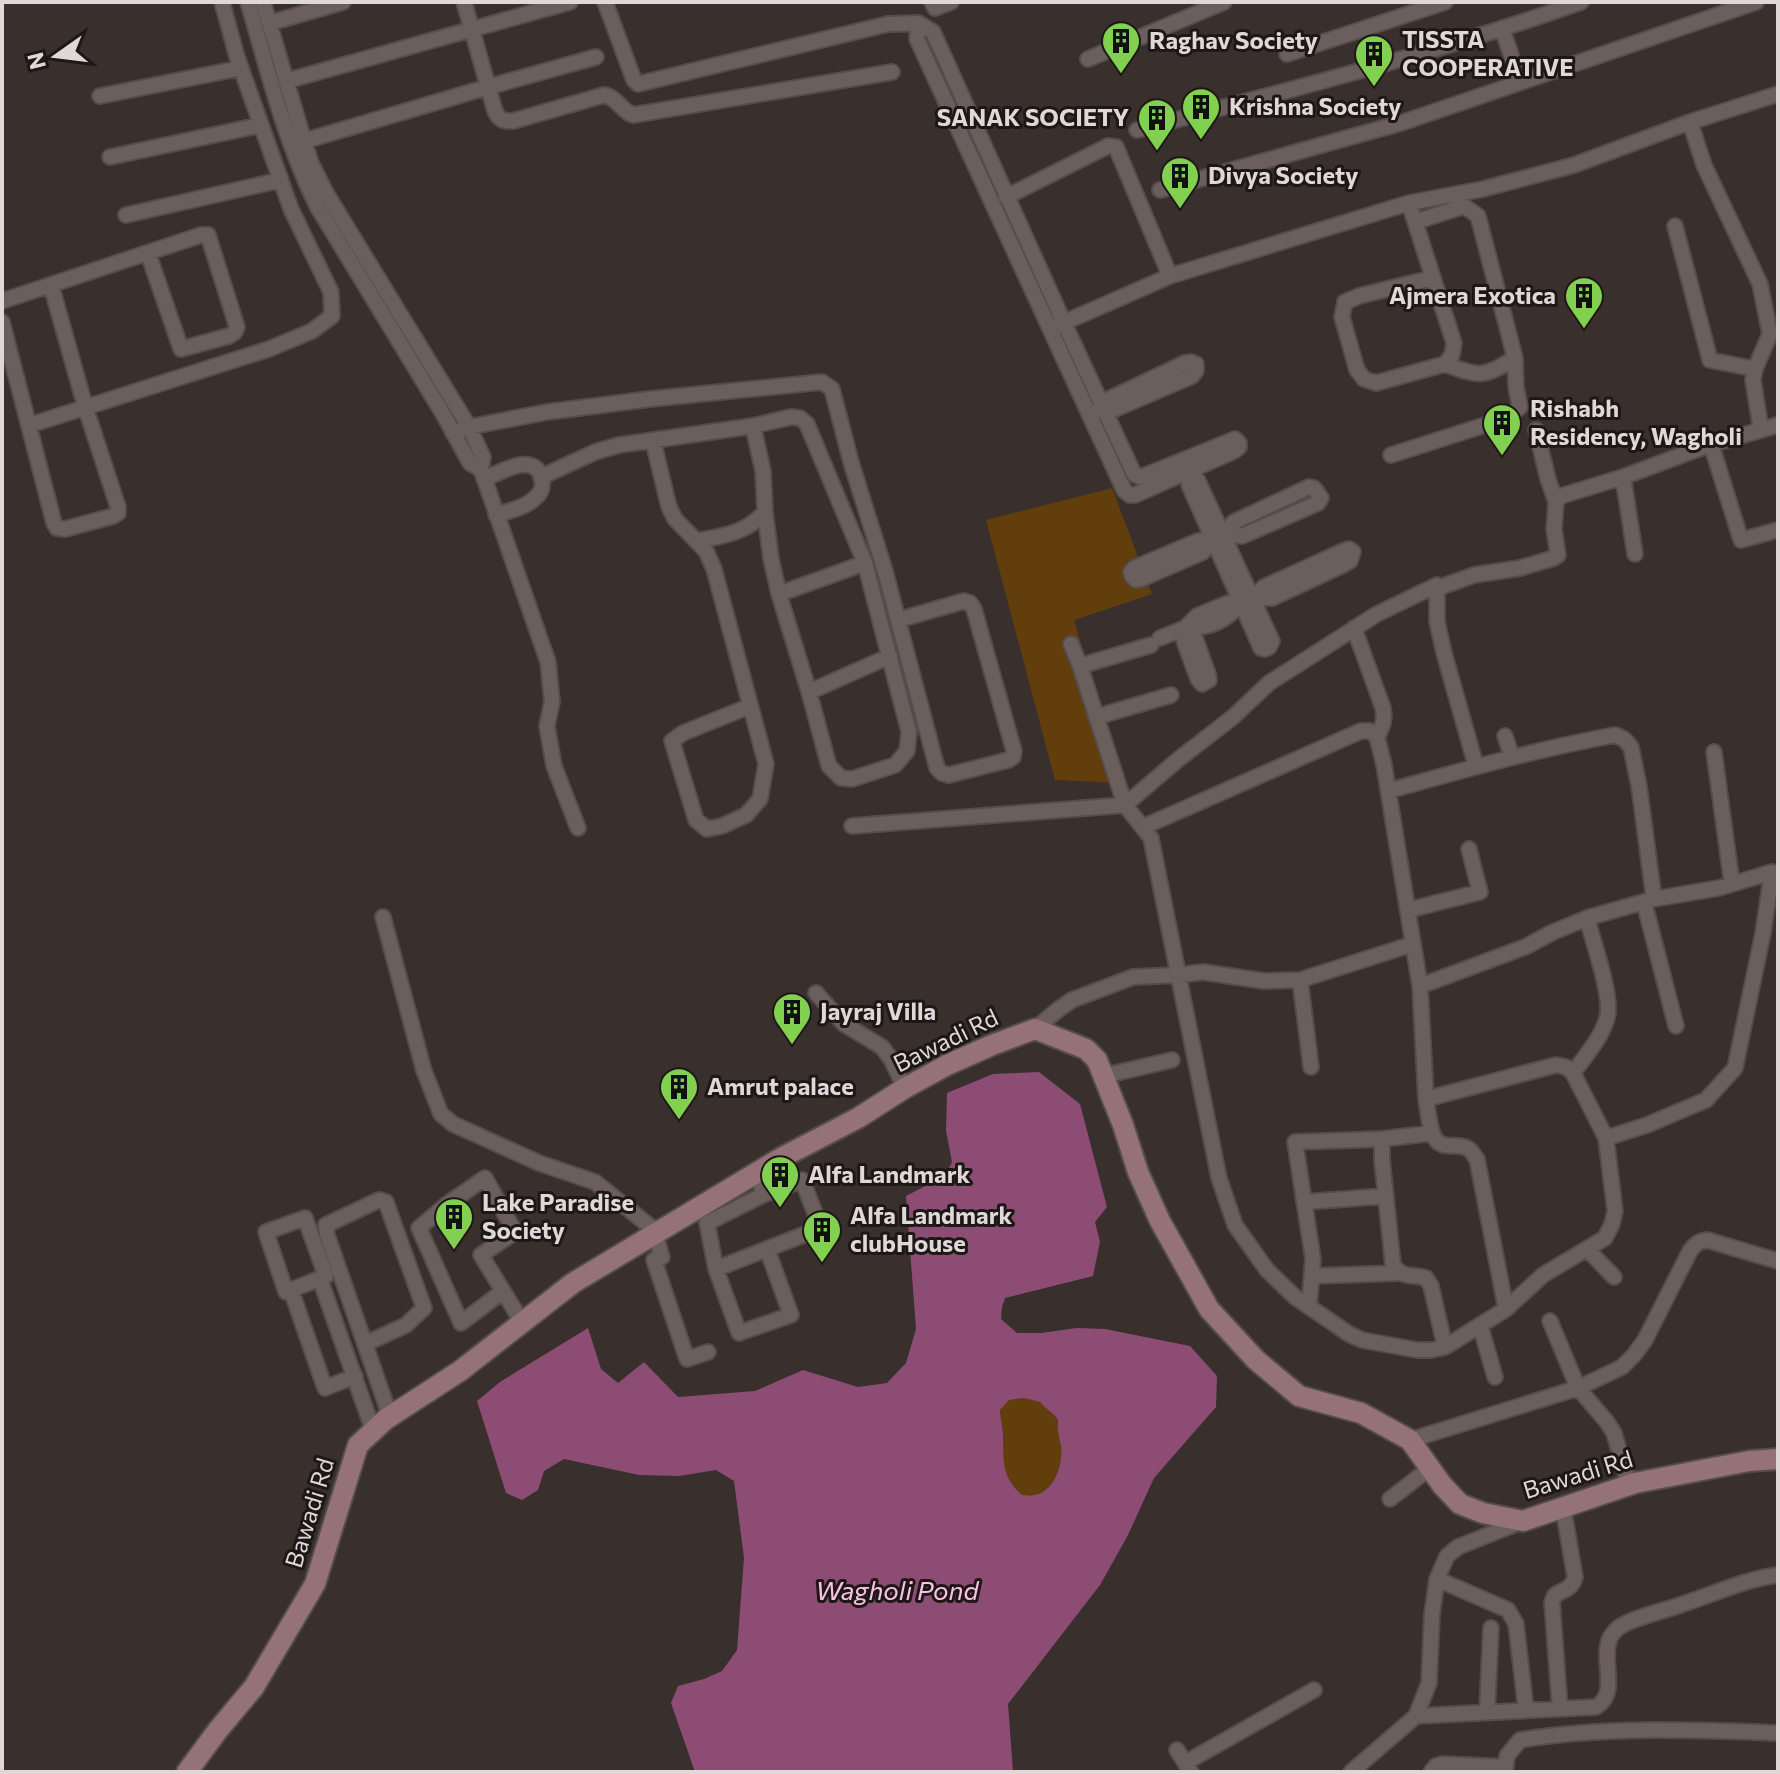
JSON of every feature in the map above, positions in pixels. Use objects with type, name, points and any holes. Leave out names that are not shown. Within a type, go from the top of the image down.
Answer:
[{"type":"street","points":[[30,425],[269,349],[312,331],[332,316],[331,292],[291,209],[241,68],[222,2]]},
{"type":"street","points":[[248,2],[275,97],[303,177],[332,234],[470,463],[483,474]]},
{"type":"street","points":[[263,2],[311,163],[326,193],[469,427],[483,457],[483,474],[548,662],[552,702],[547,726],[554,766],[578,828]]},
{"type":"street","points":[[270,23],[343,2]]},
{"type":"street","points":[[464,2],[498,117],[504,121],[604,95],[611,96],[625,112],[633,115],[892,72]]},
{"type":"street","points":[[286,81],[570,2]]},
{"type":"street","points":[[605,2],[638,84],[888,24],[918,23],[933,32],[998,191],[1034,295],[1058,326],[1137,476],[1130,495]]},
{"type":"street","points":[[932,2],[935,8],[939,8],[951,2]]},
{"type":"street","points":[[1088,59],[1224,2]]},
{"type":"street","points":[[1287,54],[1445,2]]},
{"type":"street","points":[[1137,130],[1288,90],[1581,2]]},
{"type":"street","points":[[1160,190],[1401,123],[1756,2]]},
{"type":"street","points":[[918,23],[917,39],[998,191]]},
{"type":"street","points":[[1502,28],[1520,82]]},
{"type":"street","points":[[304,141],[596,57]]},
{"type":"street","points":[[100,96],[241,68]]},
{"type":"street","points":[[935,74],[949,68]]},
{"type":"street","points":[[1058,326],[1170,276],[1409,203],[1483,189],[1574,165],[1690,122],[1778,94]]},
{"type":"street","points":[[1690,122],[1704,165],[1760,284],[1770,334],[1753,380],[1761,430]]},
{"type":"street","points":[[110,157],[261,125]]},
{"type":"street","points":[[998,191],[1108,146],[1116,147],[1170,276]]},
{"type":"street","points":[[126,215],[281,180]]},
{"type":"street","points":[[1409,203],[1454,343],[1452,355],[1445,364]]},
{"type":"street","points":[[1391,455],[1507,418],[1520,407],[1515,358],[1478,216],[1464,206],[1415,222]]},
{"type":"street","points":[[1675,226],[1710,360],[1755,369]]},
{"type":"street","points":[[2,301],[201,235],[208,235],[237,327],[235,332],[181,349],[148,253]]},
{"type":"street","points":[[1432,278],[1345,302],[1342,317],[1357,370],[1364,379],[1376,383],[1445,364],[1475,375],[1497,369],[1515,358]]},
{"type":"street","points":[[2,322],[54,523],[57,528],[65,529],[113,516],[118,513],[118,507],[85,406],[51,285]]},
{"type":"street","points":[[1058,326],[1089,414],[1124,490],[1135,495],[1186,466]]},
{"type":"street","points":[[193,346],[200,369]]},
{"type":"street","points":[[1089,414],[1103,407],[1107,400],[1185,363],[1196,364],[1192,376],[1115,409],[1103,407]]},
{"type":"street","points":[[453,433],[469,427],[588,406],[822,382],[832,389],[937,768],[949,775],[1013,757],[1014,751],[970,603],[964,601],[898,620]]},
{"type":"street","points":[[541,477],[607,448],[800,418],[807,424],[865,563],[909,732],[907,751],[895,765],[852,779],[841,778],[829,766],[771,559],[763,471],[753,426]]},
{"type":"street","points":[[1556,502],[1561,496],[1711,444],[1778,425]]},
{"type":"street","points":[[852,826],[1125,805],[1233,717],[1269,683],[1377,614],[1437,585],[1438,588],[1474,575],[1520,568],[1554,558],[1558,555],[1554,529],[1556,502],[1536,430]]},
{"type":"street","points":[[653,441],[669,507],[675,519],[706,551],[714,569],[766,764],[760,799],[746,815],[707,829],[696,820],[672,741],[683,733],[750,706]]},
{"type":"street","points":[[1711,444],[1741,540],[1778,530]]},
{"type":"street","points":[[483,474],[521,464],[536,467],[541,477],[543,485],[534,500],[496,515]]},
{"type":"street","points":[[1137,476],[1186,466]]},
{"type":"street","points":[[1186,466],[1197,479],[1218,537],[1247,600]]},
{"type":"street","points":[[1623,477],[1635,554]]},
{"type":"street","points":[[1218,537],[1203,552],[1141,579],[1136,580],[1132,576],[1134,568],[1198,541],[1218,537],[1242,536],[1318,503],[1321,498],[1314,488],[1309,487],[1234,522],[1218,537]]},
{"type":"street","points":[[696,541],[725,536],[754,525],[765,512]]},
{"type":"street","points":[[1080,666],[1156,642],[1185,628],[1204,628],[1232,615],[1247,600],[1264,587],[1341,552],[1349,549],[1353,552],[1350,561],[1272,598],[1247,600]]},
{"type":"street","points":[[779,594],[865,563]]},
{"type":"street","points":[[1438,588],[1437,621],[1476,766]]},
{"type":"street","points":[[1354,628],[1385,717],[1377,737]]},
{"type":"street","points":[[1071,644],[1125,805],[1151,838],[1219,1178],[1235,1225],[1267,1270],[1309,1307],[1362,1340],[1417,1350],[1445,1347],[1506,1309],[1543,1275],[1605,1238],[1615,1211],[1606,1138],[1573,1073],[1566,1067],[1556,1065],[1426,1099]]},
{"type":"street","points":[[809,692],[890,656]]},
{"type":"street","points":[[1096,717],[1171,695]]},
{"type":"street","points":[[1143,827],[1361,731],[1370,731],[1377,737],[1420,986],[1426,1099],[1432,1133],[1436,1142],[1470,1149],[1477,1159],[1506,1309]]},
{"type":"street","points":[[1388,791],[1554,746],[1615,735],[1624,739],[1631,747],[1639,786],[1649,900],[1676,1026]]},
{"type":"street","points":[[1505,736],[1512,757]]},
{"type":"street","points":[[1714,752],[1732,884]]},
{"type":"street","points":[[1408,910],[1480,892],[1469,849]]},
{"type":"street","points":[[1420,986],[1525,947],[1587,918],[1649,900],[1775,873],[1735,1068],[1706,1100],[1647,1125],[1606,1138]]},
{"type":"street","points":[[383,917],[424,1071],[441,1114],[453,1124],[539,1163],[595,1182],[656,1233],[662,1257],[654,1260],[687,1359],[708,1352]]},
{"type":"street","points":[[1573,1073],[1601,1033],[1608,1015],[1608,1001],[1587,918]]},
{"type":"street","points":[[1035,1029],[1065,1004],[1133,977],[1203,972],[1264,981],[1300,980],[1413,944]]},
{"type":"street","points":[[1300,980],[1311,1067]]},
{"type":"street","points":[[816,993],[844,1024],[882,1047],[905,1088]]},
{"type":"street","name":"Bawadi Rd","points":[[187,1772],[254,1687],[315,1584],[358,1445],[373,1430],[460,1371],[573,1283],[755,1173],[858,1118],[905,1088],[947,1065],[1035,1029],[1086,1049],[1097,1060],[1138,1172],[1160,1221],[1209,1309],[1256,1360],[1299,1396],[1361,1413],[1410,1440],[1442,1485],[1460,1504],[1483,1513],[1523,1521],[1629,1485],[1749,1461],[1778,1459]]},
{"type":"street","points":[[1103,1076],[1172,1060]]},
{"type":"street","points":[[1309,1307],[1313,1259],[1295,1142],[1382,1139],[1432,1133]]},
{"type":"street","points":[[1382,1139],[1393,1265],[1399,1273]]},
{"type":"street","points":[[755,1173],[765,1194]]},
{"type":"street","points":[[502,1292],[461,1323],[419,1228],[485,1178],[515,1232],[481,1255],[522,1322]]},
{"type":"street","points":[[716,1269],[767,1249],[821,1228],[802,1180],[765,1194],[707,1223],[716,1269],[739,1333],[791,1315],[767,1249]]},
{"type":"street","points":[[1304,1202],[1386,1196]]},
{"type":"street","points":[[365,1344],[406,1325],[424,1308],[386,1202],[379,1200],[326,1225],[327,1235],[390,1416]]},
{"type":"street","points":[[305,1218],[326,1276],[291,1290],[286,1292],[266,1232],[305,1218]]},
{"type":"street","points":[[1410,1440],[1578,1388],[1622,1367],[1645,1340],[1695,1244],[1707,1240],[1778,1261]]},
{"type":"street","points":[[1587,1249],[1614,1277]]},
{"type":"street","points":[[1312,1276],[1399,1273],[1426,1278],[1431,1286],[1445,1347]]},
{"type":"street","points":[[320,1279],[373,1430]]},
{"type":"street","points":[[291,1290],[325,1388],[355,1376]]},
{"type":"street","points":[[1550,1321],[1578,1388],[1614,1433],[1629,1485]]},
{"type":"street","points":[[1480,1325],[1495,1377]]},
{"type":"street","points":[[1390,1499],[1430,1468]]},
{"type":"street","points":[[1560,1709],[1552,1602],[1555,1595],[1573,1584],[1575,1577],[1563,1507]]},
{"type":"street","points":[[1351,1772],[1416,1716],[1429,1683],[1432,1614],[1437,1579],[1447,1556],[1458,1547],[1523,1521]]},
{"type":"street","points":[[1416,1716],[1596,1707],[1604,1703],[1608,1692],[1608,1650],[1610,1638],[1618,1628],[1754,1579],[1778,1575]]},
{"type":"street","points":[[1437,1579],[1508,1610],[1512,1615],[1516,1624],[1526,1710]]},
{"type":"street","points":[[1487,1712],[1491,1628]]},
{"type":"street","points":[[1177,1750],[1188,1768],[1314,1690]]},
{"type":"street","points":[[1431,1772],[1442,1764],[1506,1770],[1507,1756],[1520,1740],[1541,1736],[1681,1730],[1778,1733]]},
{"type":"shaded area","points":[[1112,488],[1152,594],[1074,620],[1122,783],[1055,780],[986,520]]},
{"type":"shaded area","points":[[1024,1398],[1040,1402],[1056,1417],[1061,1446],[1061,1461],[1053,1482],[1033,1495],[1022,1495],[1015,1488],[1007,1475],[1004,1461],[1000,1410],[1009,1400]]},
{"type":"water","name":"Wagholi Pond","points":[[1039,1072],[1080,1104],[1107,1207],[1095,1222],[1100,1242],[1093,1276],[1005,1298],[1001,1319],[1017,1333],[1105,1329],[1190,1346],[1217,1376],[1216,1407],[1154,1478],[1128,1535],[1100,1585],[1008,1704],[1013,1772],[695,1772],[671,1703],[678,1686],[722,1671],[737,1650],[744,1558],[734,1481],[716,1470],[679,1476],[639,1475],[564,1459],[544,1471],[538,1490],[522,1500],[506,1493],[477,1401],[500,1382],[588,1328],[601,1369],[618,1383],[644,1362],[678,1397],[755,1391],[803,1370],[858,1387],[887,1383],[906,1363],[916,1329],[906,1196],[945,1176],[952,1162],[946,1131],[947,1093],[993,1074]],"holes":[[[1024,1398],[1040,1402],[1058,1420],[1061,1461],[1048,1488],[1035,1495],[1022,1495],[1010,1481],[1005,1468],[1000,1410],[1009,1400]]]},
{"type":"place","name":"Raghav Society","points":[[1121,75]]},
{"type":"place","name":"TISSTA COOPERATIVE","points":[[1374,88]]},
{"type":"place","name":"Krishna Society","points":[[1201,141]]},
{"type":"place","name":"SANAK SOCIETY","points":[[1157,152]]},
{"type":"place","name":"Divya Society","points":[[1180,210]]},
{"type":"place","name":"Ajmera Exotica","points":[[1584,330]]},
{"type":"place","name":"Rishabh Residency, Wagholi","points":[[1502,457]]},
{"type":"place","name":"Jayraj Villa","points":[[792,1046]]},
{"type":"place","name":"Amrut palace","points":[[679,1121]]},
{"type":"place","name":"Alfa Landmark","points":[[780,1209]]},
{"type":"place","name":"Lake Paradise Society","points":[[454,1251]]},
{"type":"place","name":"Alfa Landmark clubHouse","points":[[822,1264]]}]
